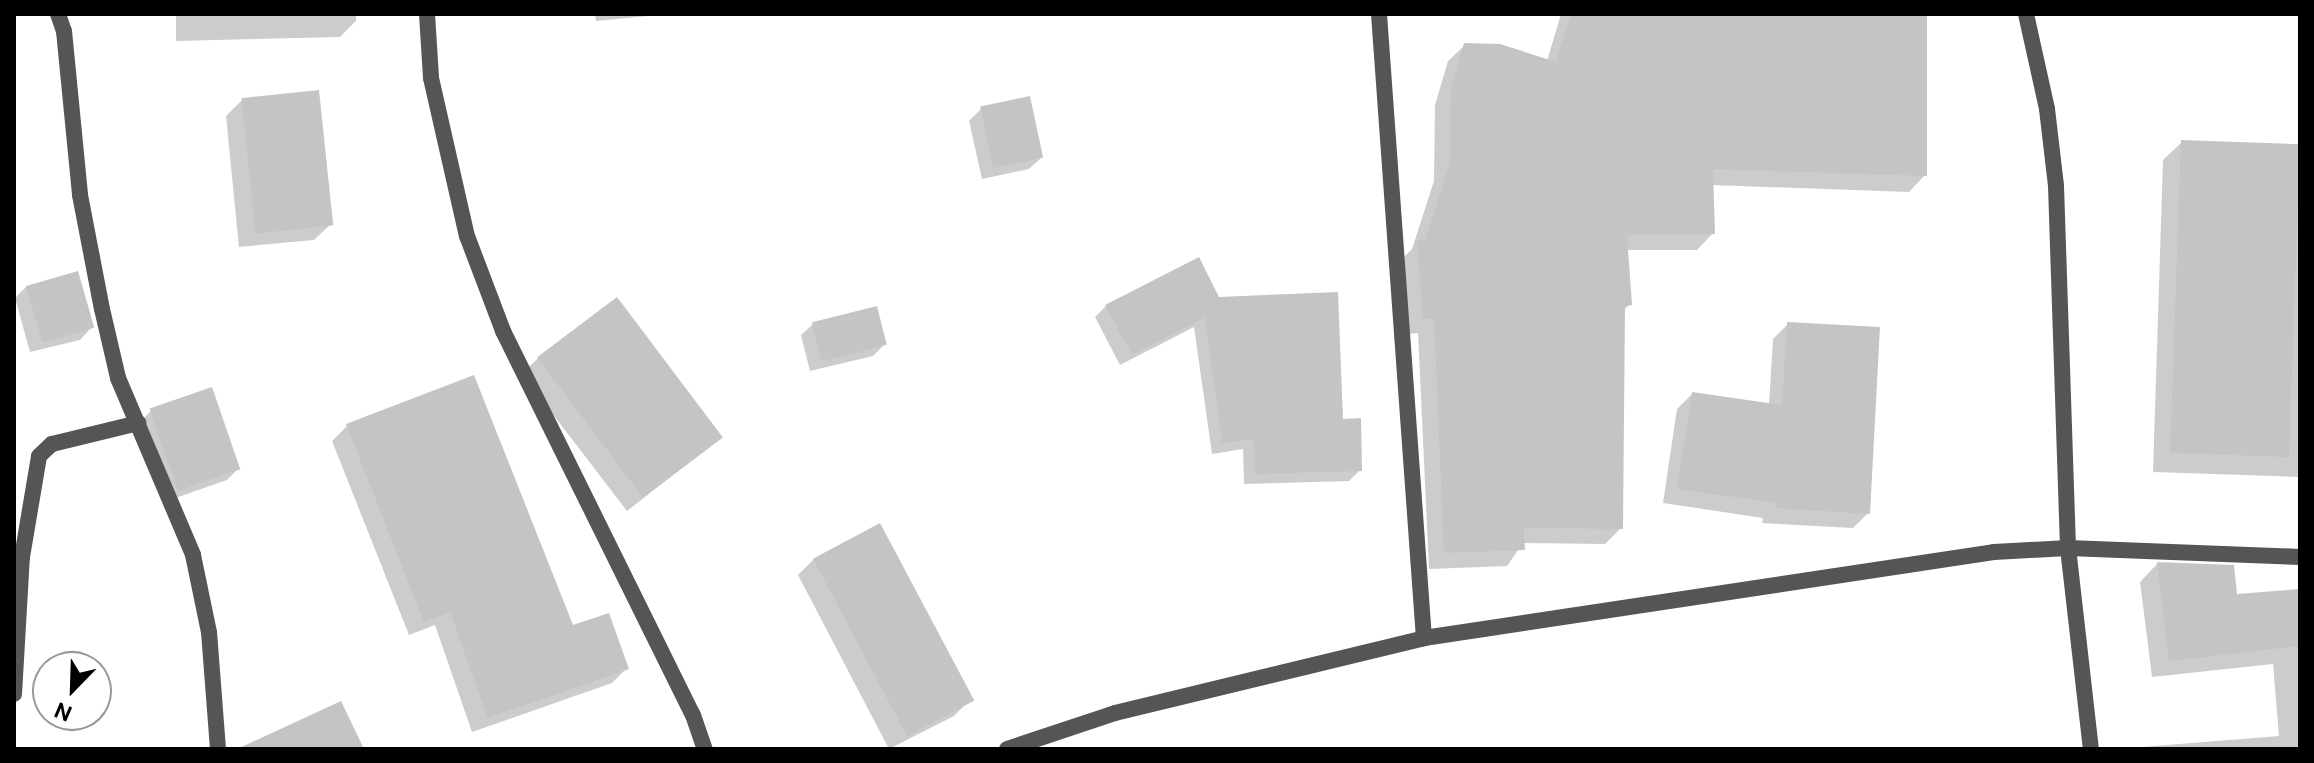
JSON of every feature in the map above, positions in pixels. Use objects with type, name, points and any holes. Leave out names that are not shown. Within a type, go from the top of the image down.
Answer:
[{"type":"street","points":[[58,14],[64,31],[80,195],[93,267],[118,378],[193,555],[209,632],[218,749]]},
{"type":"street","points":[[427,14],[431,78],[467,236],[503,331],[693,715],[705,749]]},
{"type":"street","points":[[1379,14],[1424,638]]},
{"type":"street","points":[[2026,14],[2047,109],[2056,186],[2068,548],[2091,749]]},
{"type":"street","points":[[14,694],[22,557],[39,456],[52,444],[138,423]]},
{"type":"street","points":[[1007,749],[1115,713],[1424,638],[1994,552],[2068,548],[2300,557]]},
{"type":"building","points":[[1571,14],[1927,14],[1927,176],[1713,169],[1715,234],[1627,235],[1632,305],[1625,306],[1623,529],[1524,528],[1525,550],[1444,553],[1434,318],[1423,319],[1417,241],[1425,240],[1450,163],[1451,87],[1464,43],[1500,44],[1556,62]]},
{"type":"building","points":[[319,90],[333,225],[256,233],[241,98]]},
{"type":"building","points":[[1030,96],[1043,158],[993,168],[980,107]]},
{"type":"building","points":[[2181,140],[2300,144],[2289,457],[2170,453]]},
{"type":"building","points":[[1199,257],[1219,297],[1338,292],[1343,419],[1361,418],[1362,471],[1255,474],[1254,439],[1222,443],[1205,317],[1132,355],[1105,305]]},
{"type":"building","points":[[78,271],[94,328],[42,343],[26,286]]},
{"type":"building","points":[[617,297],[723,438],[643,498],[537,357]]},
{"type":"building","points":[[877,306],[887,345],[822,361],[812,322]]},
{"type":"building","points":[[1787,322],[1880,327],[1870,514],[1776,508],[1777,503],[1677,489],[1692,392],[1782,405]]},
{"type":"building","points":[[474,375],[573,625],[609,613],[629,669],[488,718],[450,612],[424,622],[346,424]]},
{"type":"building","points":[[212,387],[240,469],[178,491],[150,408]]},
{"type":"building","points":[[880,523],[974,700],[907,736],[813,559]]},
{"type":"building","points":[[2157,562],[2234,565],[2237,594],[2300,589],[2300,646],[2169,661]]},
{"type":"building","points":[[341,701],[364,749],[237,749]]}]
